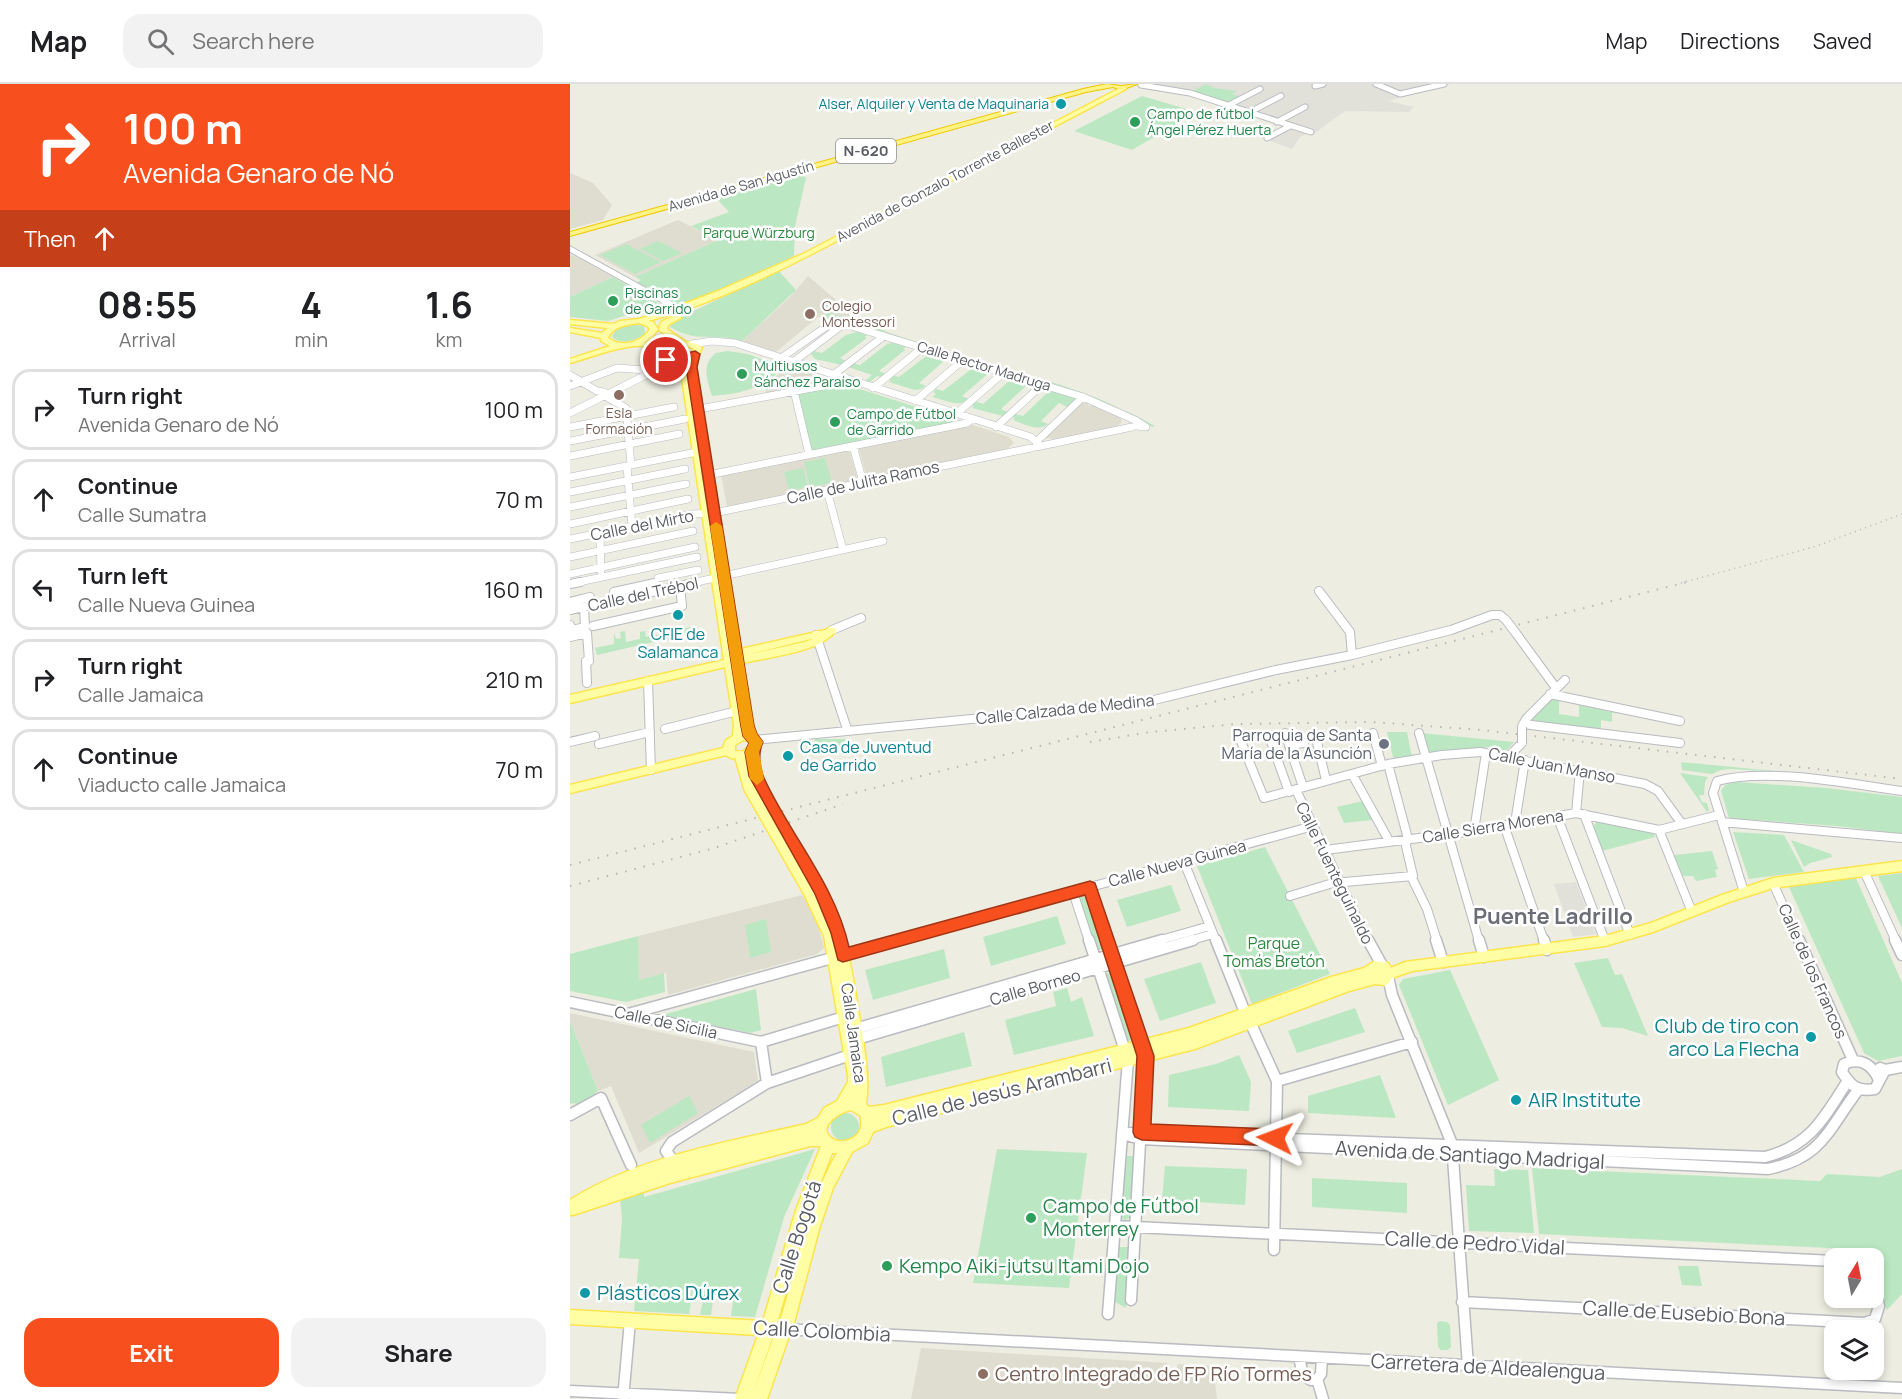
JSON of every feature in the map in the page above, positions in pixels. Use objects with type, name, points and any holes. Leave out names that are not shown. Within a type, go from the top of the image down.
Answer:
[{"type":"highway","name":"Avenida de San Agustín","points":[[570,234],[1102,84]]},
{"type":"highway","name":"N-620","points":[[1112,87],[1124,88],[1136,85]]},
{"type":"highway","name":"Avenida de San Agustín","points":[[1085,90],[1112,87]]},
{"type":"main road","name":"Avenida de Gonzalo Torrente Ballester","points":[[570,322],[614,326],[639,321],[680,310],[744,284],[823,246],[1112,87]]},
{"type":"main road","name":"Avenida de Gonzalo Torrente Ballester","points":[[633,345],[648,339],[654,330],[667,320],[744,284]]},
{"type":"main road","points":[[694,410],[689,347],[663,330],[667,321],[732,291]]},
{"type":"main road","points":[[639,321],[651,324],[654,330],[689,347]]},
{"type":"main road","points":[[570,359],[604,338],[614,326]]},
{"type":"main road","points":[[570,330],[604,338],[609,344],[619,346]]},
{"type":"main road","points":[[570,359],[619,346],[658,346],[684,364],[694,410],[733,658],[753,743],[759,784],[817,894]]},
{"type":"main road","points":[[675,356],[689,347]]},
{"type":"main road","points":[[675,356],[689,347]]},
{"type":"main road","points":[[700,451],[708,475],[710,513]]},
{"type":"main road","points":[[570,693],[817,638],[832,630]]},
{"type":"main road","points":[[570,699],[733,658]]},
{"type":"main road","points":[[733,658],[738,737]]},
{"type":"main road","points":[[738,737],[753,743]]},
{"type":"main road","points":[[728,751],[730,743],[738,737]]},
{"type":"main road","points":[[740,756],[753,743]]},
{"type":"main road","points":[[728,751],[732,755],[740,756]]},
{"type":"main road","points":[[570,789],[728,751]]},
{"type":"main road","points":[[740,756],[749,788],[817,894]]},
{"type":"main road","name":"Calle de Jesús Arambarri","points":[[863,1109],[884,1111],[1144,1051],[1195,1044],[1331,982],[1412,966],[1605,941],[1630,935],[1773,883],[1902,866]]},
{"type":"main road","name":"Calle Jamaica","points":[[817,894],[839,956],[856,1034],[862,1075],[863,1109]]},
{"type":"main road","name":"Calle Jamaica","points":[[839,956],[844,1017],[854,1083],[842,1105]]},
{"type":"main road","name":"Calle de Jesús Arambarri","points":[[868,1128],[885,1121],[1126,1055]]},
{"type":"main road","points":[[842,1105],[863,1109],[868,1128],[856,1144],[847,1148],[837,1149],[825,1142],[810,1140],[670,1176],[570,1208],[585,1197],[675,1163],[808,1130],[821,1124],[826,1115],[842,1105]]},
{"type":"main road","points":[[821,1124],[825,1142]]},
{"type":"main road","name":"Calle Bogotá","points":[[776,1329],[803,1210],[825,1142]]},
{"type":"main road","name":"Calle Bogotá","points":[[776,1329],[818,1210],[833,1173],[847,1148]]},
{"type":"main road","name":"Calle Colombia","points":[[570,1317],[776,1329]]},
{"type":"main road","points":[[741,1399],[776,1329]]},
{"type":"main road","points":[[759,1399],[776,1329]]},
{"type":"street","points":[[1315,86],[1323,84]]},
{"type":"street","points":[[1376,84],[1400,94],[1444,84]]},
{"type":"street","points":[[1136,85],[1190,93],[1311,132]]},
{"type":"street","points":[[1228,105],[1260,89]]},
{"type":"street","points":[[1250,112],[1281,96]]},
{"type":"street","points":[[1277,122],[1305,107]]},
{"type":"street","points":[[1268,138],[1290,126]]},
{"type":"street","points":[[570,249],[680,310]]},
{"type":"street","points":[[781,358],[827,326],[834,324],[841,326]]},
{"type":"street","points":[[793,362],[841,326]]},
{"type":"street","name":"Calle Rector Madruga","points":[[841,326],[851,326],[1083,397],[1130,423]]},
{"type":"street","points":[[833,375],[884,336]]},
{"type":"street","points":[[689,347],[727,342],[1019,434],[1033,443],[1083,397]]},
{"type":"street","points":[[873,388],[922,348]]},
{"type":"street","points":[[570,414],[675,356]]},
{"type":"street","points":[[570,409],[605,394],[675,356]]},
{"type":"street","points":[[915,401],[963,360]]},
{"type":"street","points":[[570,386],[620,368],[647,370]]},
{"type":"street","points":[[956,414],[1003,373]]},
{"type":"street","points":[[570,375],[626,408],[632,527]]},
{"type":"street","points":[[694,410],[786,394],[838,383],[846,379]]},
{"type":"street","points":[[996,427],[1043,384]]},
{"type":"street","points":[[794,391],[809,454]]},
{"type":"street","points":[[570,427],[674,407]]},
{"type":"street","points":[[570,441],[685,419]]},
{"type":"street","points":[[708,475],[967,423],[972,419]]},
{"type":"street","name":"Calle de Julita Ramos","points":[[710,513],[1011,452],[1033,443],[1058,442],[1130,423]]},
{"type":"street","points":[[570,456],[679,434]]},
{"type":"street","points":[[853,446],[863,482]]},
{"type":"street","points":[[570,477],[700,451]]},
{"type":"street","points":[[570,492],[685,469]]},
{"type":"street","points":[[570,507],[686,484]]},
{"type":"street","points":[[827,490],[843,550]]},
{"type":"street","points":[[570,524],[688,499]]},
{"type":"street","name":"Calle del Mirto","points":[[570,539],[710,513]]},
{"type":"street","points":[[570,557],[693,531]]},
{"type":"street","points":[[600,533],[602,578]]},
{"type":"street","name":"Calle del Trébol","points":[[570,610],[657,584],[680,586],[883,541]]},
{"type":"street","points":[[570,574],[695,547]]},
{"type":"street","points":[[656,555],[657,584]]},
{"type":"street","points":[[570,584],[697,557]]},
{"type":"street","points":[[615,598],[614,592],[657,584],[698,570]]},
{"type":"street","points":[[593,626],[682,606],[680,586]]},
{"type":"street","points":[[1319,591],[1350,632],[1353,655]]},
{"type":"street","points":[[570,602],[590,597],[585,627],[572,630],[570,625]]},
{"type":"street","name":"Calle Calzada de Medina","points":[[753,743],[847,729],[1146,702],[1276,670],[1353,655],[1451,630],[1492,615],[1503,617],[1553,691]]},
{"type":"street","points":[[832,630],[861,618]]},
{"type":"street","points":[[570,637],[587,633],[589,661],[586,661],[587,683]]},
{"type":"street","points":[[817,638],[847,729]]},
{"type":"street","points":[[1508,757],[1522,743],[1522,726],[1565,680]]},
{"type":"street","points":[[648,681],[651,770]]},
{"type":"street","points":[[1553,691],[1680,721]]},
{"type":"street","points":[[665,729],[737,711]]},
{"type":"street","points":[[1522,726],[1680,743]]},
{"type":"street","points":[[570,742],[650,732]]},
{"type":"street","points":[[1285,733],[1296,789]]},
{"type":"street","points":[[1373,733],[1385,765],[1406,840],[1412,876],[1427,909],[1443,962]]},
{"type":"street","points":[[1419,733],[1485,957]]},
{"type":"street","points":[[1315,734],[1326,780]]},
{"type":"street","points":[[1269,735],[1296,789]]},
{"type":"street","name":"Calle Juan Manso","points":[[1240,739],[1264,798],[1385,765],[1426,758],[1486,753],[1635,781],[1653,787],[1682,824]]},
{"type":"street","points":[[1289,745],[1304,743]]},
{"type":"street","points":[[1474,831],[1486,753]]},
{"type":"street","points":[[1515,823],[1525,760]]},
{"type":"street","points":[[1580,771],[1580,814],[1590,828],[1630,935]]},
{"type":"street","points":[[1352,774],[1388,839]]},
{"type":"street","points":[[1744,892],[1713,793],[1717,781],[1735,776],[1826,782],[1902,791]]},
{"type":"street","name":"Calle Fuenteguinaldo","points":[[1296,789],[1391,993],[1412,1042],[1452,1150],[1468,1366]]},
{"type":"street","name":"Calle Sierra Morena","points":[[1325,850],[1474,831],[1580,814],[1659,830],[1682,824],[1721,819],[1902,838]]},
{"type":"street","points":[[1557,816],[1605,941]]},
{"type":"street","points":[[1590,828],[1597,817]]},
{"type":"street","points":[[1504,825],[1547,950]]},
{"type":"street","name":"Calle Nueva Guinea","points":[[627,1014],[1313,826]]},
{"type":"street","points":[[1659,830],[1692,912]]},
{"type":"street","points":[[1184,862],[1248,1019],[1277,1081],[1272,1234],[1274,1250]]},
{"type":"street","points":[[1864,871],[1902,955]]},
{"type":"street","points":[[1290,896],[1333,883],[1412,876]]},
{"type":"street","name":"Calle de los Francos","points":[[1773,883],[1853,1060]]},
{"type":"street","points":[[1090,887],[1144,1051],[1131,1300]]},
{"type":"street","points":[[1073,892],[1126,1055],[1108,1314]]},
{"type":"street","name":"Calle Borneo","points":[[856,1034],[1212,930]]},
{"type":"street","name":"Calle de Sicilia","points":[[570,1002],[761,1042]]},
{"type":"street","points":[[652,1019],[660,1005]]},
{"type":"street","points":[[766,1083],[761,1042],[844,1017]]},
{"type":"street","points":[[1277,1081],[1412,1042]]},
{"type":"street","points":[[675,1163],[666,1151],[672,1142],[766,1083],[850,1055]]},
{"type":"street","points":[[1885,1070],[1875,1089],[1870,1091],[1858,1090],[1847,1082],[1842,1072],[1844,1064],[1853,1060],[1885,1070],[1902,1067]]},
{"type":"street","points":[[1868,1064],[1876,1071],[1879,1080]]},
{"type":"street","name":"Avenida de Santiago Madrigal","points":[[1122,1134],[1275,1141],[1424,1152],[1452,1150],[1765,1157],[1782,1154],[1810,1137],[1847,1082]]},
{"type":"street","name":"Avenida de Santiago Madrigal","points":[[1452,1150],[1756,1170],[1780,1168],[1810,1155],[1819,1146],[1858,1090]]},
{"type":"street","points":[[570,1115],[601,1098],[631,1165]]},
{"type":"street","name":"Calle de Pedro Vidal","points":[[1115,1226],[1824,1261]]},
{"type":"street","name":"Calle de Eusebio Bona","points":[[1462,1302],[1865,1323],[1878,1315],[1879,1308]]},
{"type":"street","points":[[624,1396],[630,1321]]},
{"type":"street","name":"Calle Colombia","points":[[776,1329],[1075,1345]]},
{"type":"street","name":"Carretera de Aldealengua","points":[[1075,1345],[1902,1388]]},
{"type":"street","points":[[1299,1357],[1303,1375],[1311,1380],[1317,1379],[1322,1374],[1322,1358]]},
{"type":"street","points":[[1317,1379],[1323,1399]]},
{"type":"street","points":[[570,1391],[624,1396],[741,1399]]},
{"type":"shaded area","points":[[1139,84],[1452,84],[1388,101],[1414,107],[1409,112],[1345,111],[1312,135],[1306,134],[1300,137],[1292,149],[1265,139],[1283,126],[1192,95],[1147,89]]},
{"type":"shaded area","points":[[570,173],[593,183],[612,205],[603,220],[570,229]]},
{"type":"shaded area","points":[[678,220],[718,240],[635,277],[595,255]]},
{"type":"shaded area","points":[[570,254],[582,260],[613,277],[570,297]]},
{"type":"shaded area","name":"Colegio Montessori","points":[[808,276],[849,311],[849,316],[839,323],[818,317],[776,352],[742,341],[790,297]]},
{"type":"shaded area","points":[[790,367],[834,381],[767,394],[764,384]]},
{"type":"shaded area","points":[[1087,402],[1089,406],[1094,405],[1119,416],[1121,423],[1116,427],[1056,439],[1044,438],[1079,404]]},
{"type":"shaded area","points":[[970,424],[1009,437],[1014,443],[1007,449],[867,478],[858,447]]},
{"type":"shaded area","points":[[849,449],[858,480],[727,507],[721,474]]},
{"type":"shaded area","points":[[1576,882],[1596,934],[1573,937],[1554,884]]},
{"type":"shaded area","points":[[802,895],[816,919],[823,943],[824,948],[817,954],[668,995],[666,973],[639,980],[638,936]]},
{"type":"shaded area","points":[[570,1013],[754,1052],[758,1081],[639,1153],[611,1086],[598,1091],[570,1021]]},
{"type":"shaded area","points":[[921,1348],[1168,1363],[1169,1370],[1176,1371],[1178,1364],[1213,1366],[1217,1399],[911,1399]]},
{"type":"green space","points":[[1206,84],[1214,88],[1237,91],[1232,94],[1241,97],[1227,102],[1193,91]]},
{"type":"green space","name":"Campo de fútbol Ángel Pérez Huerta","points":[[1142,96],[1197,112],[1132,150],[1074,131]]},
{"type":"green space","name":"Parque Würzburg","points":[[799,173],[806,178],[795,226],[794,256],[714,294],[677,306],[636,283],[641,280],[635,277],[718,240],[691,226],[729,212],[717,199],[677,211],[668,210],[727,193],[732,195],[730,192]]},
{"type":"green space","points":[[658,241],[682,253],[663,261],[640,249]]},
{"type":"green space","points":[[626,244],[661,262],[635,274],[600,255]]},
{"type":"green space","points":[[779,271],[796,290],[742,341],[722,337],[697,337],[670,327],[672,321]]},
{"type":"green space","name":"Piscinas de Garrido","points":[[613,277],[664,306],[657,312],[627,315],[608,321],[570,317],[570,297]]},
{"type":"green space","points":[[824,306],[842,308],[838,314],[830,313],[845,318],[841,322],[849,316],[925,345],[1081,392],[1123,410],[1086,395],[821,318],[827,313],[820,312]]},
{"type":"green space","points":[[631,324],[644,326],[645,334],[628,341],[620,341],[612,337],[616,329]]},
{"type":"green space","points":[[857,332],[867,335],[865,337],[867,338],[840,358],[846,361],[842,365],[815,359],[811,354],[814,351],[822,353],[846,335]]},
{"type":"green space","points":[[893,343],[906,347],[903,349],[905,350],[879,371],[886,374],[881,377],[877,376],[870,382],[865,381],[872,375],[848,367],[853,363],[860,365],[887,344]]},
{"type":"green space","name":"Multiusos Sánchez Paraíso","points":[[727,351],[748,354],[783,367],[768,381],[751,389],[712,396],[708,384],[708,362],[716,353]]},
{"type":"green space","points":[[929,354],[945,358],[919,383],[926,386],[921,389],[915,390],[889,382],[891,380],[887,379],[892,375],[899,377]]},
{"type":"green space","points":[[974,367],[990,372],[962,396],[969,399],[965,402],[956,403],[932,397],[936,394],[933,392],[936,389],[943,391]]},
{"type":"green space","points":[[1009,381],[1026,383],[1023,385],[1026,386],[1001,409],[1008,412],[1003,416],[972,408],[974,406],[971,405],[975,401],[983,404]]},
{"type":"green space","points":[[844,384],[960,421],[811,451],[797,393]]},
{"type":"green space","points":[[1053,391],[1076,398],[1067,407],[1059,403],[1041,421],[1048,424],[1044,426],[1031,426],[1013,420],[1015,418],[1011,417],[1015,414],[1023,416],[1047,393]]},
{"type":"green space","points":[[1125,411],[1155,426],[1152,427]]},
{"type":"green space","points":[[825,458],[832,483],[810,487],[804,462]]},
{"type":"green space","points":[[803,468],[808,487],[789,491],[784,472]]},
{"type":"green space","points":[[696,626],[697,632],[597,655],[595,648],[614,644],[614,633],[616,639],[621,638],[620,632],[625,631],[626,642],[640,639],[640,632],[645,631],[646,637]]},
{"type":"green space","points":[[1551,699],[1559,700],[1559,714],[1579,717],[1579,705],[1621,714],[1612,713],[1612,722],[1601,720],[1601,731],[1534,724],[1530,720]]},
{"type":"green space","points":[[1387,732],[1407,732],[1412,757],[1396,759],[1393,757]]},
{"type":"green space","points":[[1421,733],[1514,742],[1506,751],[1489,747],[1426,755]]},
{"type":"green space","points":[[815,739],[846,739],[843,750],[811,750]]},
{"type":"green space","points":[[1681,762],[1784,772],[1730,769],[1712,774],[1682,770]]},
{"type":"green space","points":[[1680,773],[1708,777],[1705,782],[1704,795],[1699,795],[1702,802],[1707,803],[1709,810],[1707,812]]},
{"type":"green space","points":[[1736,782],[1826,788],[1902,797],[1902,834],[1837,826],[1729,818],[1721,791],[1725,785]]},
{"type":"green space","points":[[1363,801],[1373,820],[1344,823],[1337,807]]},
{"type":"green space","points":[[1597,821],[1654,832],[1655,837],[1602,851],[1593,827]]},
{"type":"green space","points":[[1733,832],[1784,835],[1804,872],[1749,879]]},
{"type":"green space","points":[[1791,840],[1831,854],[1832,857],[1804,867]]},
{"type":"green space","name":"Parque Tomás Bretón","points":[[1265,847],[1330,974],[1252,1004],[1197,866]]},
{"type":"green space","points":[[1712,851],[1718,869],[1715,870],[1717,877],[1696,881],[1693,876],[1683,876],[1674,855]]},
{"type":"green space","points":[[1902,873],[1902,928],[1878,876]]},
{"type":"green space","points":[[1856,878],[1902,983],[1902,1056],[1878,1061],[1864,1053],[1789,887]]},
{"type":"green space","points":[[1171,885],[1181,911],[1127,927],[1117,900]]},
{"type":"green space","points":[[1088,893],[1106,948],[1097,951],[1079,896]]},
{"type":"green space","points":[[1057,916],[1066,944],[991,966],[983,937]]},
{"type":"green space","points":[[766,919],[771,952],[750,958],[745,925]]},
{"type":"green space","points":[[638,936],[639,980],[664,973],[665,992],[626,1002],[570,991],[570,954]]},
{"type":"green space","points":[[944,949],[950,978],[873,1000],[865,970]]},
{"type":"green space","points":[[1608,958],[1615,975],[1622,974],[1648,1036],[1622,1028],[1602,1027],[1574,963]]},
{"type":"green space","points":[[1201,962],[1216,1003],[1160,1021],[1144,979]]},
{"type":"green space","points":[[1450,970],[1499,1080],[1448,1105],[1399,985],[1403,979]]},
{"type":"green space","points":[[1112,972],[1134,1040],[1126,1041],[1104,974]]},
{"type":"green space","points":[[1067,988],[1071,1002],[1082,997],[1094,1036],[1014,1055],[1005,1020],[1056,1006],[1053,992]]},
{"type":"green space","points":[[756,989],[761,1030],[750,1033],[662,1015]]},
{"type":"green space","points":[[1355,1008],[1365,1032],[1297,1053],[1288,1031]]},
{"type":"green space","points":[[570,1021],[598,1091],[595,1093],[597,1097],[577,1108],[575,1103],[570,1104]]},
{"type":"green space","points":[[964,1032],[972,1066],[886,1087],[881,1057]]},
{"type":"green space","points":[[1239,1055],[1251,1082],[1249,1111],[1168,1107],[1169,1075],[1216,1064]]},
{"type":"green space","points":[[1380,1075],[1396,1118],[1308,1113],[1308,1096]]},
{"type":"green space","points":[[689,1096],[698,1113],[650,1143],[641,1125]]},
{"type":"green space","points":[[845,1113],[855,1117],[859,1127],[855,1137],[845,1141],[835,1137],[831,1127],[835,1117]]},
{"type":"green space","points":[[815,1149],[784,1217],[755,1317],[731,1316],[734,1295],[714,1294],[711,1315],[700,1315],[705,1290],[693,1291],[689,1314],[634,1311],[639,1259],[619,1258],[622,1218],[620,1199],[644,1191],[644,1197]]},
{"type":"green space","name":"Campo de Fútbol Monterrey","points":[[997,1149],[1087,1153],[1069,1288],[973,1283]]},
{"type":"green space","points":[[1125,1156],[1135,1156],[1131,1218],[1124,1220],[1121,1217]]},
{"type":"green space","points":[[1165,1166],[1247,1169],[1245,1205],[1162,1200]]},
{"type":"green space","points":[[1532,1168],[1820,1181],[1827,1174],[1880,1177],[1902,1169],[1902,1294],[1887,1310],[1884,1301],[1884,1248],[1828,1248],[1539,1234]]},
{"type":"green space","points":[[1494,1169],[1528,1170],[1534,1233],[1469,1231],[1466,1185],[1495,1186]]},
{"type":"green space","points":[[1312,1178],[1407,1183],[1407,1213],[1312,1207]]},
{"type":"green space","points":[[1119,1247],[1130,1247],[1126,1308],[1115,1302]]},
{"type":"green space","points":[[1678,1266],[1698,1266],[1702,1286],[1682,1285]]},
{"type":"green space","points":[[1439,1321],[1450,1325],[1451,1347],[1448,1350],[1441,1350],[1438,1347],[1437,1324]]},
{"type":"railway","points":[[1681,583],[1817,546],[1902,514]]},
{"type":"railway","points":[[570,865],[1687,582]]},
{"type":"railway","points":[[1090,742],[1151,732],[1236,724],[1372,722],[1482,730],[1902,779]]},
{"type":"railway","points":[[570,886],[711,849],[843,804]]},
{"type":"slow traffic","points":[[716,526],[748,726],[750,736],[756,742],[752,752],[757,779]]},
{"type":"place","name":"Alser, Alquiler y Venta de Maquinaria","points":[[1061,104]]},
{"type":"place","name":"Campo de fútbol Ángel Pérez Huerta","points":[[1135,122]]},
{"type":"place","name":"Piscinas de Garrido","points":[[613,301]]},
{"type":"place","name":"Colegio Montessori","points":[[810,314]]},
{"type":"place","name":"Multiusos Sánchez Paraíso","points":[[742,374]]},
{"type":"place","name":"Esla Formación","points":[[619,395]]},
{"type":"place","name":"Campo de Fútbol de Garrido","points":[[835,422]]},
{"type":"place","name":"CFIE de Salamanca","points":[[678,615]]},
{"type":"place","name":"Parroquia de Santa María de la Asunción","points":[[1384,744]]},
{"type":"place","name":"Casa de Juventud de Garrido","points":[[788,756]]},
{"type":"place","name":"Club de tiro con arco La Flecha","points":[[1811,1037]]},
{"type":"place","name":"AIR Institute","points":[[1516,1100]]},
{"type":"place","name":"Campo de Fútbol Monterrey","points":[[1031,1218]]},
{"type":"place","name":"Kempo Aiki-jutsu Itami Dojo","points":[[887,1266]]},
{"type":"place","name":"Plásticos Dúrex","points":[[585,1293]]},
{"type":"place","name":"Centro Integrado de FP Río Tormes","points":[[983,1374]]},
{"type":"district","name":"Puente Ladrillo","points":[[1553,916]]},
{"type":"route","points":[[666,360],[671,356],[680,359],[695,354],[692,367],[712,502],[748,726],[750,736],[756,742],[752,752],[756,776],[822,893],[832,915],[843,955],[1090,887],[1145,1056],[1142,1132],[1275,1138]]}]
